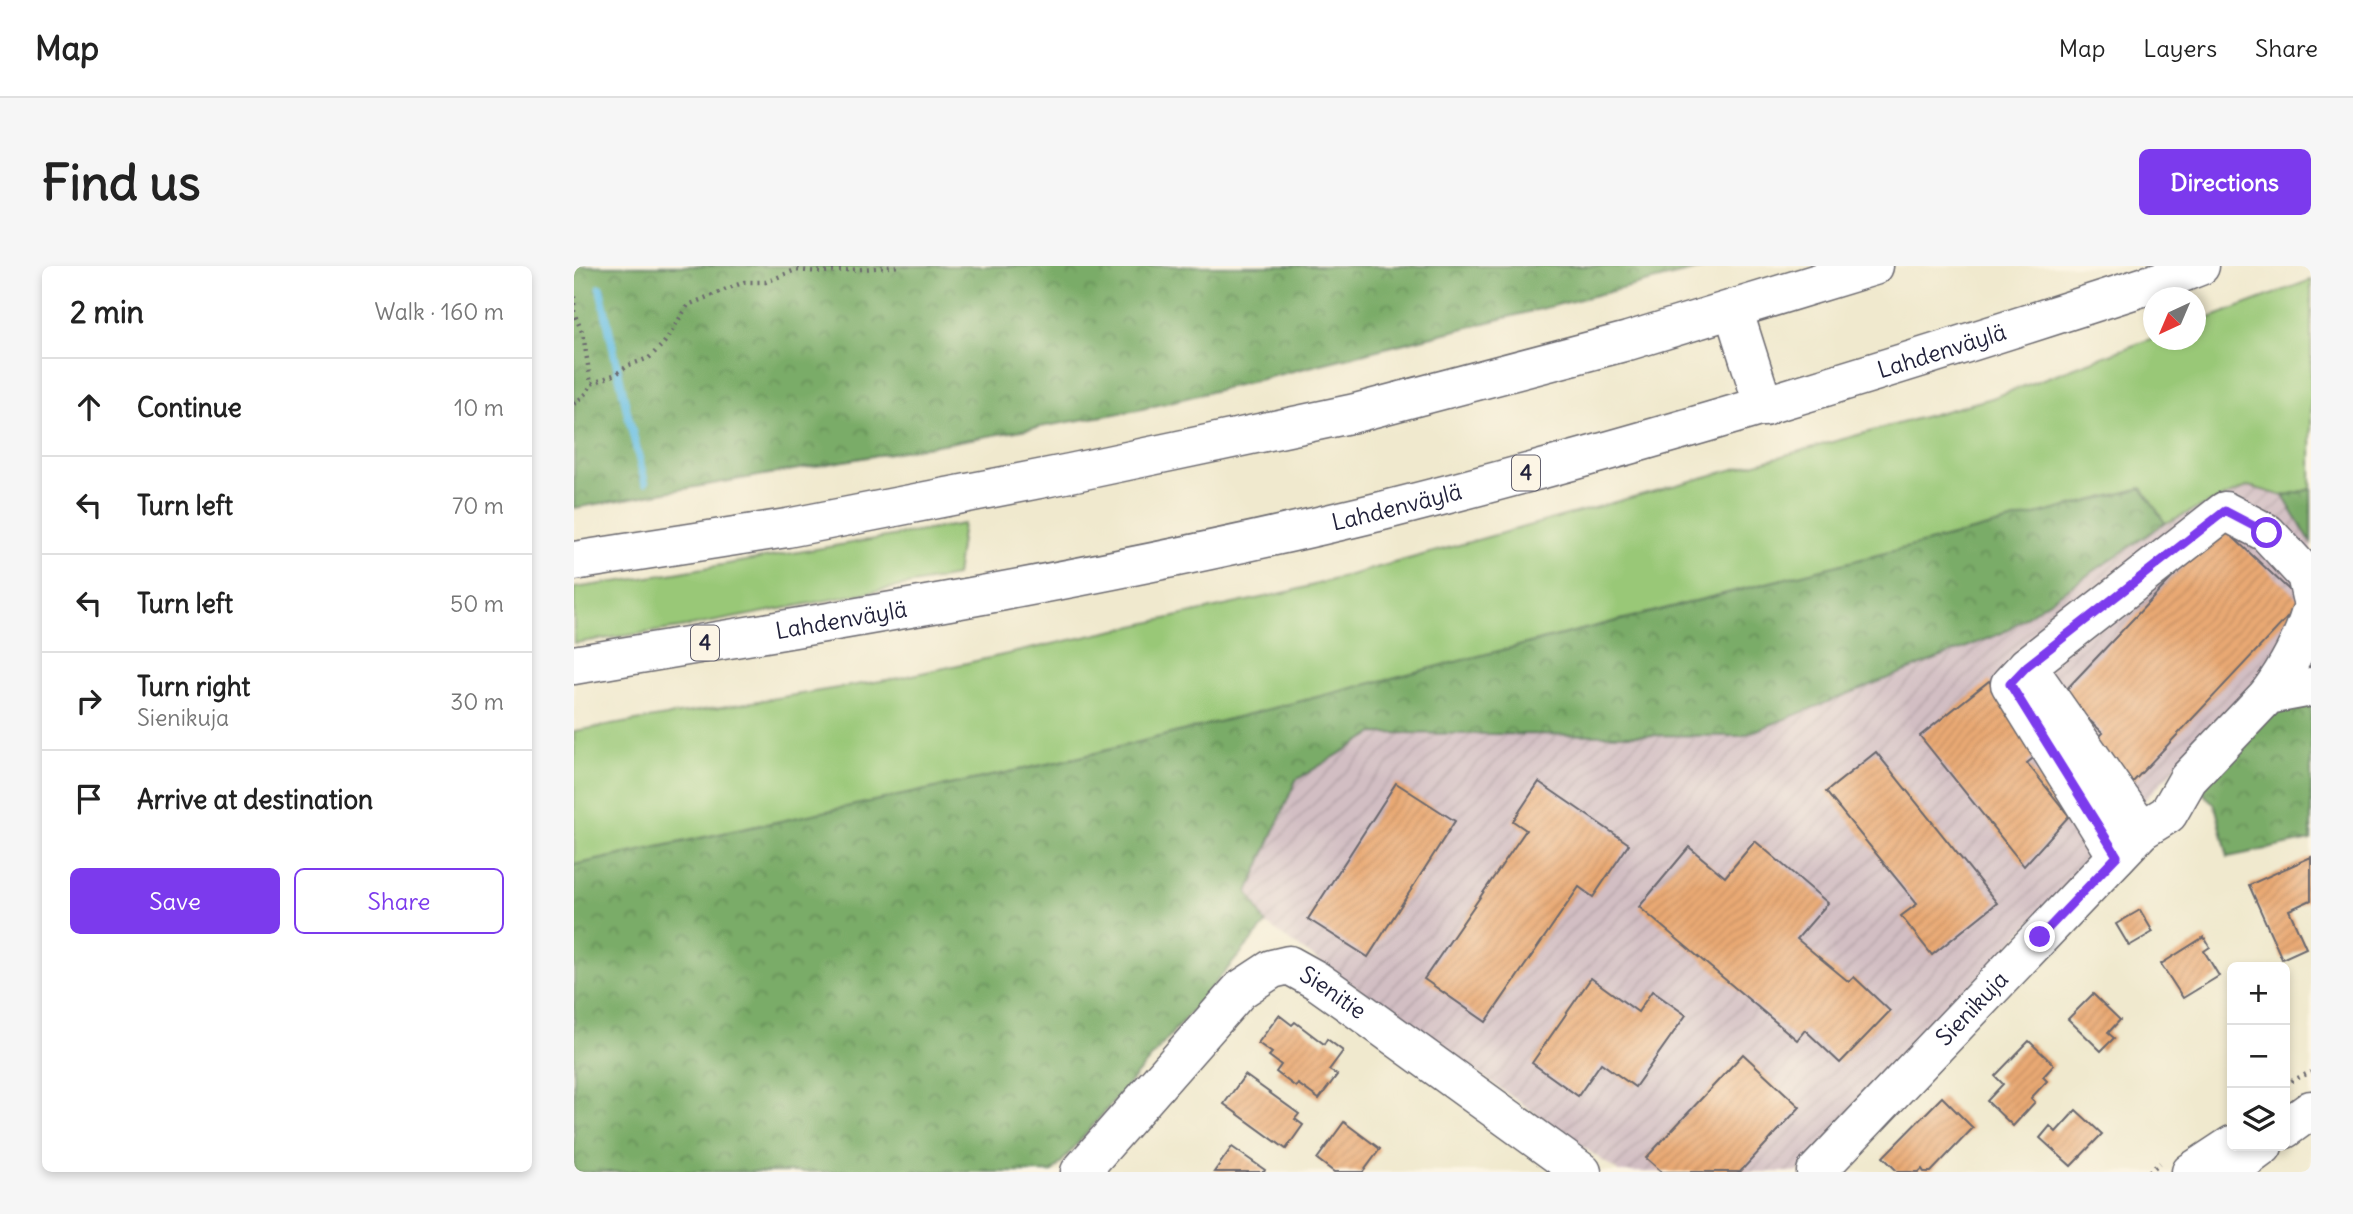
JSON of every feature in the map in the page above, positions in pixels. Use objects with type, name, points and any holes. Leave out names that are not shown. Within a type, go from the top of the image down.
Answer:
[{"type":"main road","points":[[574,561],[787,528],[1342,416],[1628,341],[1874,266]]},
{"type":"main road","name":"Lahdenväylä","points":[[574,664],[836,621],[1100,573],[1379,511],[1644,443],[1903,365],[2200,266]]},
{"type":"main road","points":[[1733,309],[1764,407]]},
{"type":"main road","points":[[2129,843],[2010,684],[2027,666],[2225,511],[2267,533],[2306,575],[2311,597]]},
{"type":"main road","name":"Sienikuja","points":[[1816,1172],[2129,843],[2168,814],[2188,779],[2268,695],[2286,671],[2311,611]]},
{"type":"main road","points":[[2268,695],[2311,687]]},
{"type":"main road","name":"Sienitie","points":[[1080,1172],[1240,990],[1272,969],[1289,965],[1316,980],[1582,1172]]},
{"type":"main road","points":[[2290,1113],[2311,1107]]},
{"type":"main road","points":[[2290,1125],[2311,1107]]},
{"type":"main road","points":[[2191,1172],[2227,1147]]},
{"type":"main road","points":[[2228,1172],[2256,1151]]},
{"type":"path","points":[[591,384],[649,358],[664,343],[688,305],[744,282],[766,282],[795,270],[822,272],[900,266]]},
{"type":"path","points":[[574,296],[574,313],[583,334],[591,384],[587,393],[574,404]]},
{"type":"path","points":[[2290,1082],[2311,1072]]},
{"type":"shaded area","points":[[2249,486],[2283,496],[2311,543],[2311,622],[1798,1172],[1619,1172],[1266,924],[1248,892],[1296,780],[1374,733],[1742,736],[2002,633],[2165,523]]},
{"type":"green space","points":[[574,266],[1712,266],[1138,410],[574,508]]},
{"type":"green space","points":[[2311,280],[2311,489],[2283,496],[2249,486],[2165,523],[2142,488],[1080,757],[574,865],[574,731],[899,678],[1292,591],[1992,398],[2143,342],[2143,350],[2206,350],[2206,319]]},
{"type":"green space","points":[[2142,488],[2165,523],[2002,633],[1742,736],[1374,733],[1296,780],[1248,892],[1266,924],[1053,1172],[574,1172],[574,865],[1080,757]]},
{"type":"green space","points":[[2311,489],[2311,543],[2283,496]]},
{"type":"green space","points":[[963,524],[956,576],[680,628],[574,643],[574,588]]},
{"type":"green space","points":[[2311,698],[2311,840],[2228,857],[2215,805],[2197,787],[2260,719]]},
{"type":"building","points":[[2221,526],[2302,602],[2131,784],[2091,745],[2103,733],[2062,694]]},
{"type":"building","points":[[1989,681],[2033,736],[2037,755],[2027,763],[2069,816],[2024,866],[1920,736]]},
{"type":"building","points":[[1876,752],[1997,903],[1932,955],[1901,916],[1917,904],[1826,792]]},
{"type":"building","points":[[1539,782],[1629,844],[1593,897],[1579,887],[1486,1022],[1424,979],[1526,830],[1513,821]]},
{"type":"building","points":[[1396,783],[1455,821],[1368,957],[1308,919]]},
{"type":"building","points":[[1755,841],[1828,903],[1797,939],[1849,982],[1854,977],[1890,1011],[1840,1063],[1805,1030],[1797,1040],[1639,907],[1689,847],[1725,877]]},
{"type":"building","points":[[2311,857],[2311,900],[2289,910],[2306,948],[2282,959],[2249,885]]},
{"type":"building","points":[[2140,910],[2153,932],[2129,946],[2116,924]]},
{"type":"building","points":[[2204,937],[2210,947],[2204,951],[2219,976],[2183,998],[2161,964]]},
{"type":"building","points":[[1591,978],[1638,1012],[1652,991],[1686,1015],[1635,1087],[1601,1063],[1578,1096],[1532,1063]]},
{"type":"building","points":[[2093,994],[2120,1020],[2108,1033],[2114,1038],[2101,1051],[2068,1019]]},
{"type":"building","points":[[1279,1015],[1292,1025],[1295,1022],[1324,1044],[1327,1039],[1343,1051],[1329,1070],[1337,1075],[1319,1099],[1276,1072],[1281,1065],[1269,1056],[1272,1053],[1258,1043]]},
{"type":"building","points":[[2029,1041],[2054,1065],[2043,1077],[2047,1081],[2031,1098],[2035,1102],[2013,1126],[1987,1101],[2003,1084],[1995,1076]]},
{"type":"building","points":[[1743,1054],[1800,1107],[1740,1172],[1662,1172],[1646,1158]]},
{"type":"building","points":[[1245,1075],[1299,1114],[1295,1119],[1303,1125],[1286,1149],[1224,1104]]},
{"type":"building","points":[[1942,1097],[1973,1128],[1931,1172],[1924,1172],[1922,1169],[1919,1172],[1898,1172],[1883,1157]]},
{"type":"building","points":[[2076,1110],[2102,1134],[2071,1166],[2040,1138],[2050,1126],[2056,1132]]},
{"type":"building","points":[[1344,1122],[1380,1149],[1363,1172],[1334,1172],[1317,1159]]},
{"type":"building","points":[[1232,1147],[1265,1170],[1264,1172],[1214,1172]]},
{"type":"waterway","points":[[600,288],[645,482]]},
{"type":"route","points":[[2040,937],[2117,856],[2010,684],[2027,666],[2225,511],[2267,533]]}]
